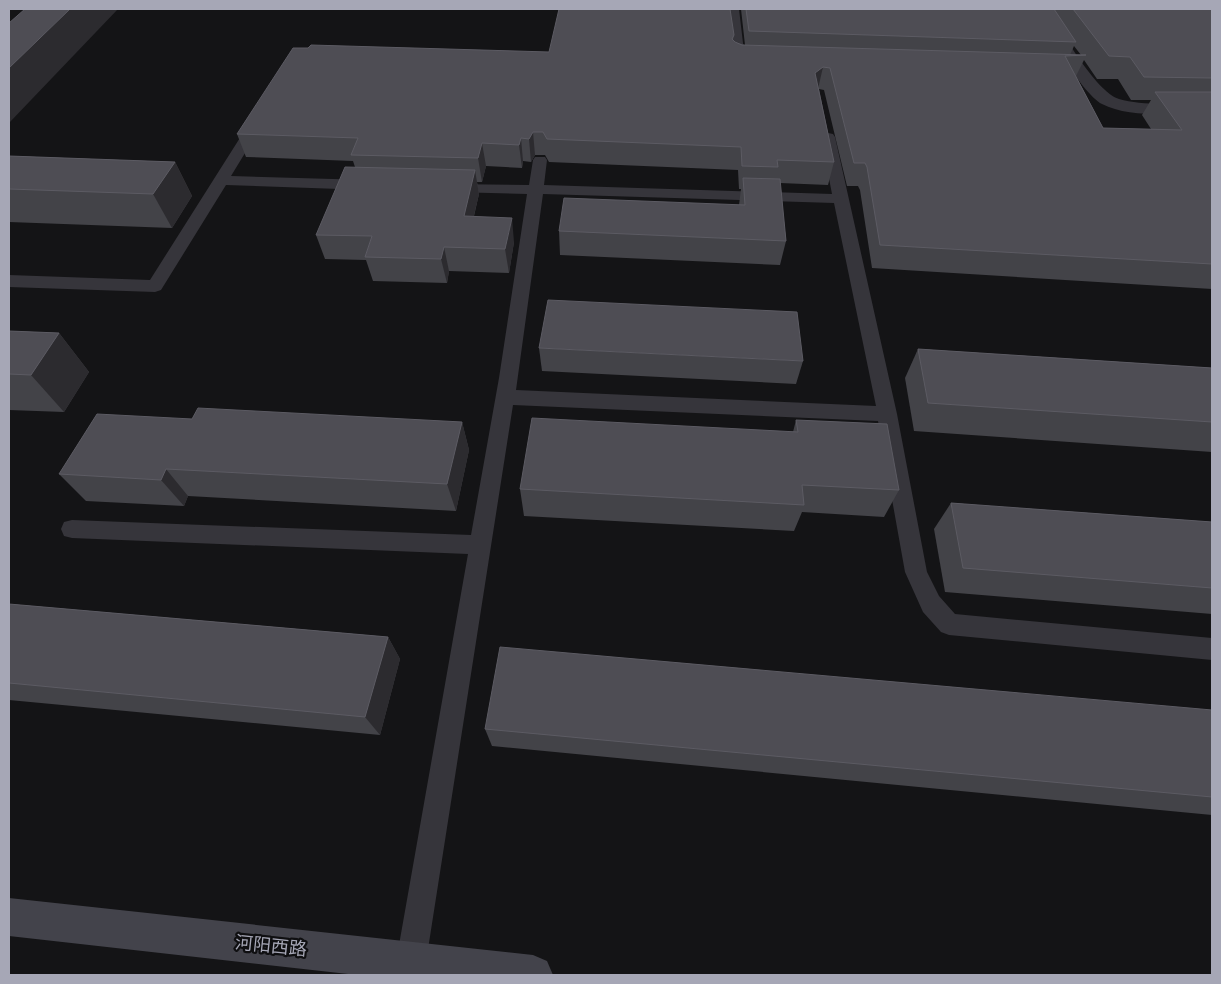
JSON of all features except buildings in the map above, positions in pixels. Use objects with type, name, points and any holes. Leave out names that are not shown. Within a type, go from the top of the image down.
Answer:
[{"type":"main road","name":"河阳西路","points":[[9,917],[533,975]]},
{"type":"street","points":[[1040,9],[1100,96],[1114,103],[1131,106],[1212,108]]},
{"type":"street","points":[[740,60],[759,61]]},
{"type":"street","points":[[1061,70],[1081,71]]},
{"type":"lane","points":[[687,19],[734,15],[740,60]]},
{"type":"lane","points":[[9,280],[156,286],[266,106]]},
{"type":"lane","points":[[823,114],[887,414],[916,572],[931,604],[949,624],[1212,649]]},
{"type":"lane","points":[[411,962],[505,397],[540,160]]},
{"type":"lane","points":[[220,180],[378,185]]},
{"type":"lane","points":[[437,187],[841,199]]},
{"type":"lane","points":[[505,397],[887,414]]},
{"type":"lane","points":[[72,529],[480,544]]}]
